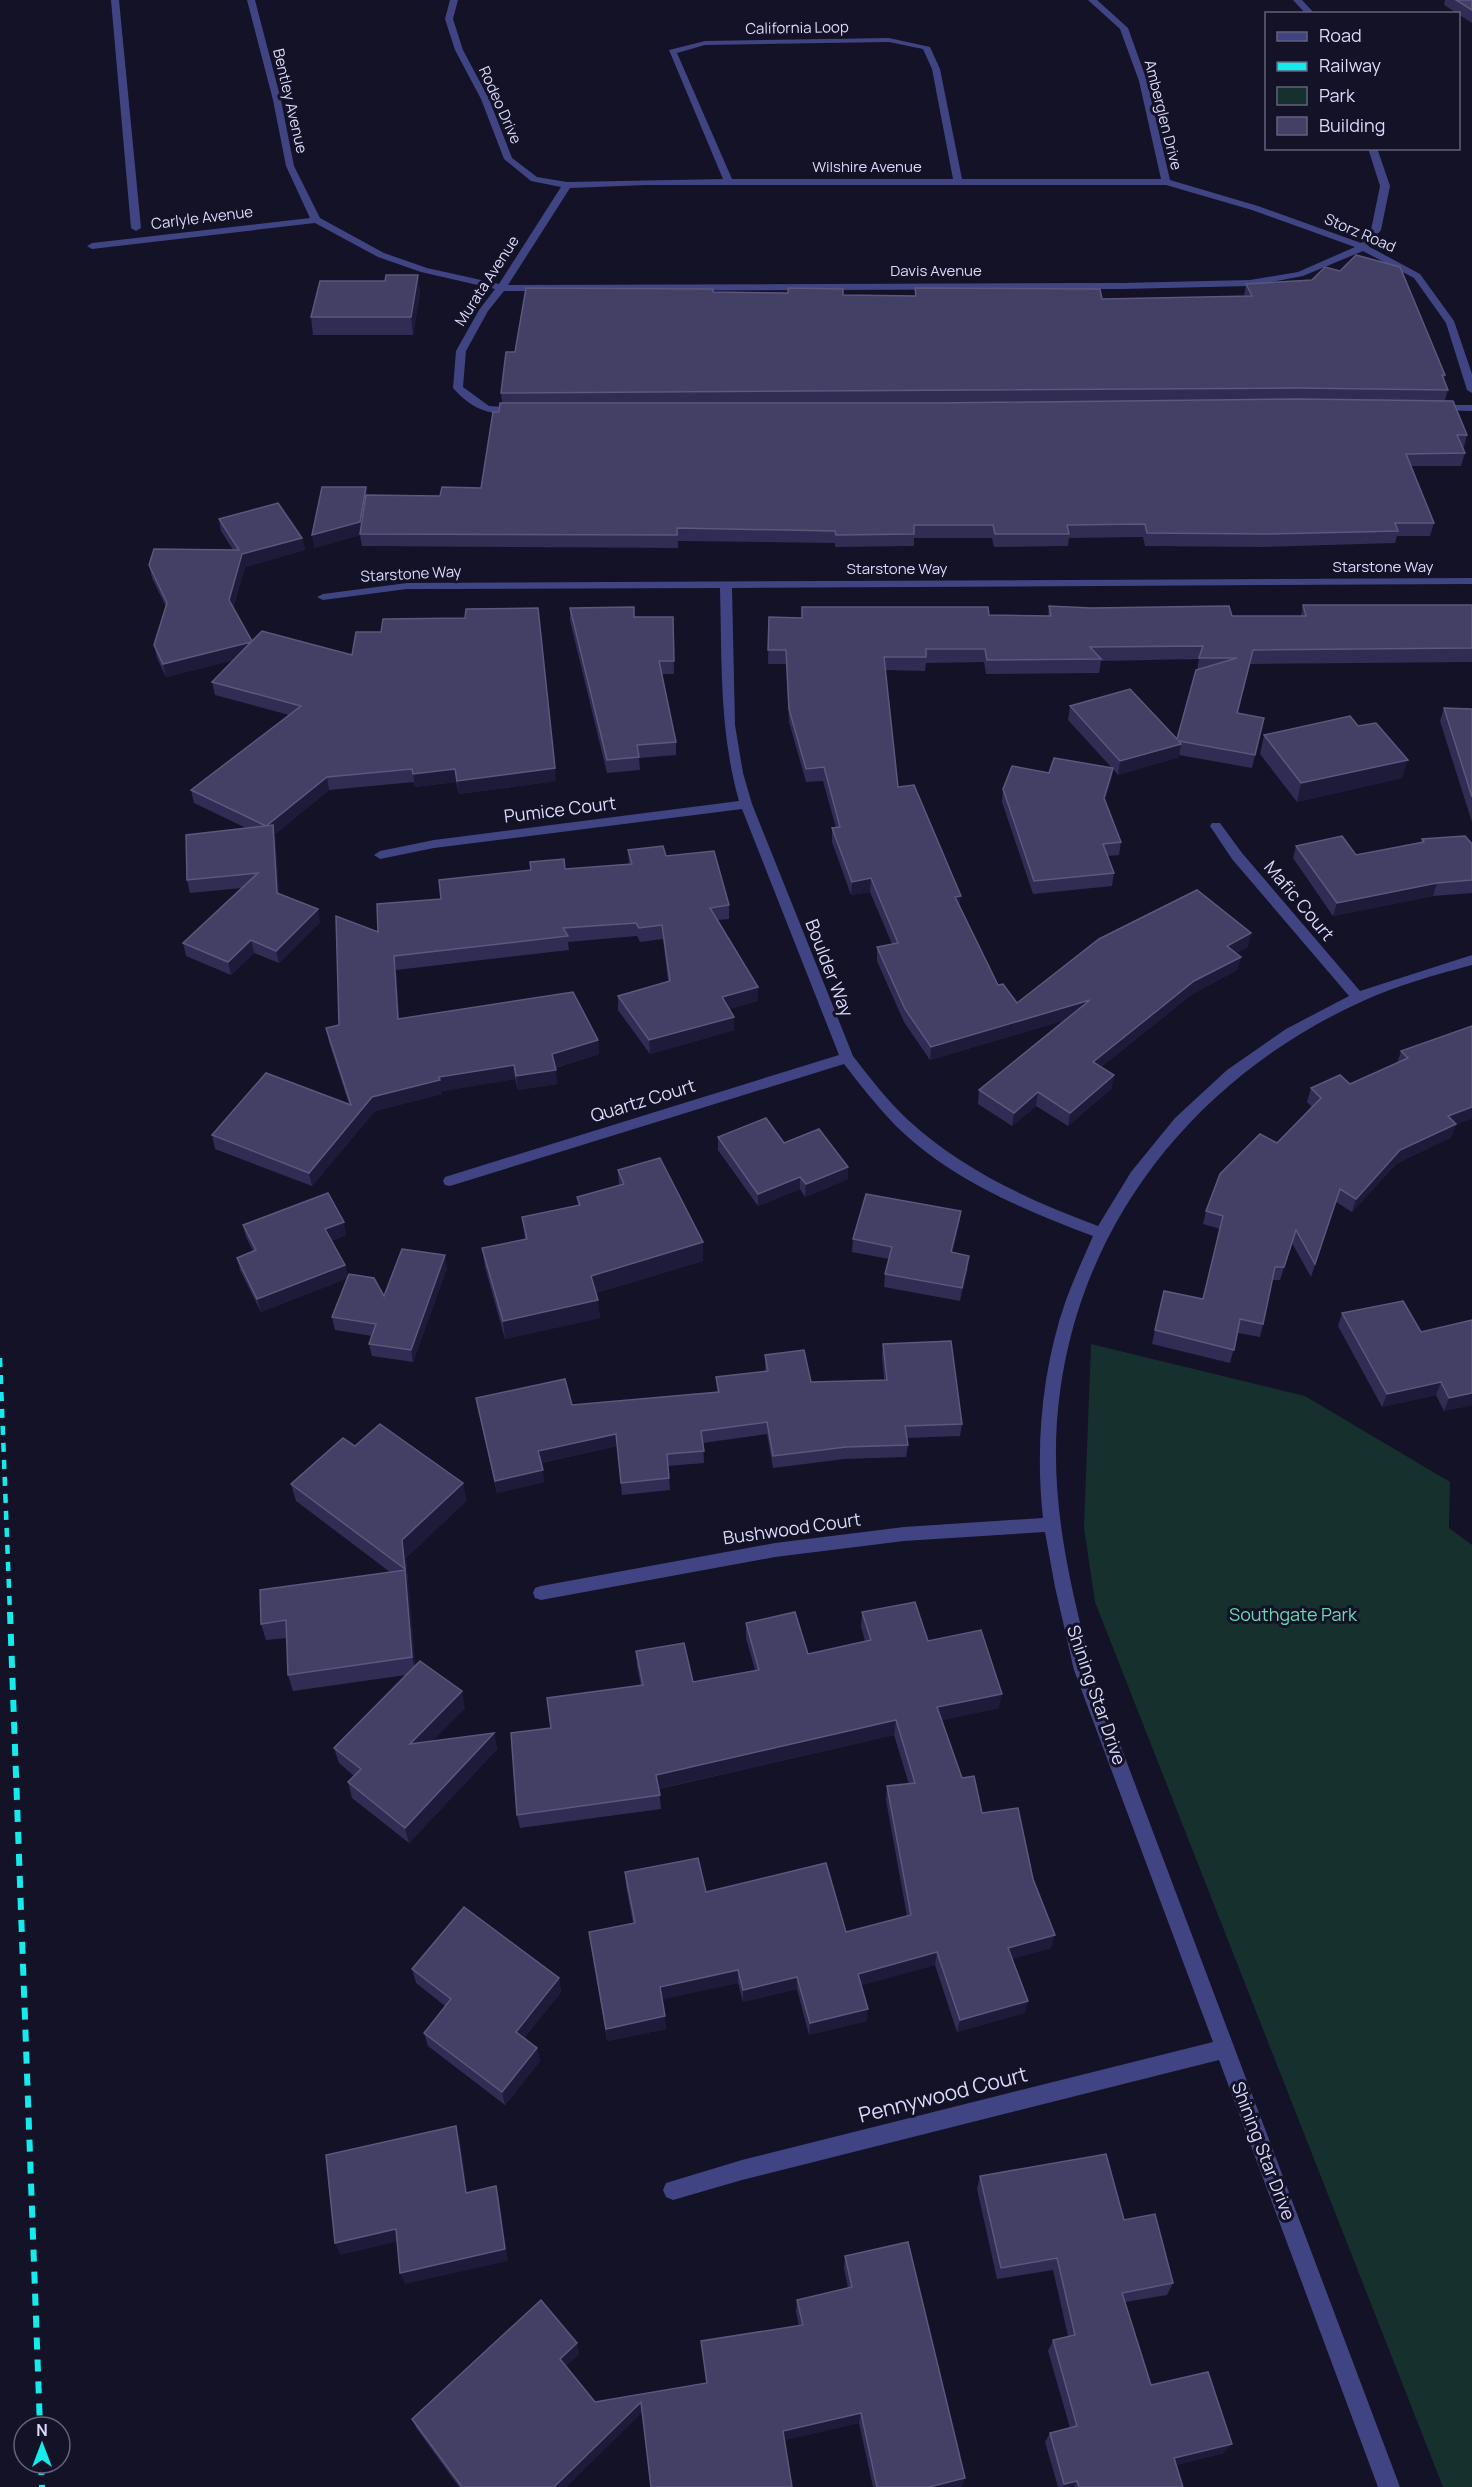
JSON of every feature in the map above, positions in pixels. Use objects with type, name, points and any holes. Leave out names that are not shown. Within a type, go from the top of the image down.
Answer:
[{"type":"street","points":[[115,0],[136,228]]},
{"type":"street","name":"Bentley Avenue","points":[[251,0],[277,100],[290,166],[316,220]]},
{"type":"street","name":"Rodeo Drive","points":[[454,0],[449,19],[459,50],[485,99],[508,159],[534,179],[567,185]]},
{"type":"street","name":"Amberglen Drive","points":[[1092,0],[1124,28],[1143,81],[1166,182]]},
{"type":"street","points":[[1297,0],[1309,12]]},
{"type":"street","name":"California Loop","points":[[729,183],[672,52],[705,43],[889,40],[926,46],[936,69],[958,181]]},
{"type":"street","points":[[1363,247],[1376,230],[1385,186],[1373,150]]},
{"type":"street","name":"Wilshire Avenue","points":[[567,185],[958,181],[1166,182]]},
{"type":"street","name":"Storz Road","points":[[1166,182],[1256,208],[1363,247],[1417,276],[1451,323],[1472,390]]},
{"type":"street","name":"Murata Avenue","points":[[535,411],[488,411],[473,403],[458,388],[460,351],[484,310],[503,288],[567,185]]},
{"type":"street","points":[[316,220],[381,255],[424,270],[503,288]]},
{"type":"street","name":"Carlyle Avenue","points":[[92,246],[316,220]]},
{"type":"street","name":"Davis Avenue","points":[[503,288],[1122,286],[1250,283],[1300,274],[1363,247]]},
{"type":"street","points":[[1425,408],[1472,408]]},
{"type":"street","name":"Starstone Way","points":[[323,597],[407,586],[1472,582]]},
{"type":"street","name":"Boulder Way","points":[[726,584],[729,725],[737,772],[746,804],[847,1058],[869,1089],[900,1123],[928,1147],[977,1180],[1040,1210],[1101,1233]]},
{"type":"street","name":"Pumice Court","points":[[380,855],[434,844],[746,804]]},
{"type":"street","name":"Mafic Court","points":[[1216,826],[1237,856],[1358,998]]},
{"type":"street","name":"Shining Star Drive","points":[[1389,2487],[1083,1670],[1062,1588],[1052,1525],[1048,1447],[1056,1365],[1073,1300],[1101,1233],[1133,1178],[1171,1130],[1208,1093],[1256,1055],[1310,1022],[1358,998],[1427,972],[1472,960]]},
{"type":"street","name":"Quartz Court","points":[[450,1181],[847,1058]]},
{"type":"street","name":"Bushwood Court","points":[[541,1593],[775,1550],[904,1534],[1052,1525]]},
{"type":"street","name":"Pennywood Court","points":[[673,2190],[742,2170],[1225,2049]]},
{"type":"green space","name":"Southgate Park","points":[[1091,1344],[1305,1396],[1450,1482],[1449,1528],[1472,1545],[1472,2487],[1443,2487],[1095,1602],[1084,1528]]},
{"type":"building","points":[[1456,0],[1472,0],[1472,10]]},
{"type":"building","points":[[1356,255],[1400,267],[1445,375],[1442,375],[1448,390],[1297,388],[501,393],[506,352],[515,352],[526,288],[713,289],[713,292],[788,293],[788,288],[843,289],[843,295],[916,296],[915,288],[1100,289],[1102,299],[1252,296],[1246,284],[1312,280],[1325,267],[1340,271]]},
{"type":"building","points":[[386,275],[418,275],[411,317],[311,317],[320,281],[385,281]]},
{"type":"building","points":[[1297,399],[1453,401],[1467,435],[1457,435],[1465,453],[1406,454],[1434,523],[1395,523],[1398,531],[1267,534],[1147,533],[1145,524],[1067,525],[1069,534],[995,534],[993,525],[914,525],[914,534],[836,535],[835,531],[677,528],[677,535],[360,534],[366,495],[440,496],[442,487],[481,488],[493,412],[499,412],[500,403],[938,403]]},
{"type":"building","points":[[322,487],[366,487],[360,522],[312,535]]},
{"type":"building","points":[[278,503],[302,538],[242,554],[229,600],[252,641],[262,631],[352,655],[356,632],[381,632],[383,619],[465,618],[466,609],[538,608],[555,768],[457,781],[455,769],[413,774],[412,769],[327,777],[266,826],[191,790],[301,706],[212,682],[251,642],[163,664],[154,645],[167,603],[149,565],[154,549],[239,550],[219,519]]},
{"type":"building","points":[[1303,605],[1472,605],[1472,648],[1253,650],[1237,713],[1264,718],[1255,755],[1179,741],[1181,744],[1120,761],[1070,706],[1130,689],[1177,739],[1196,670],[1237,658],[1199,658],[1203,646],[1090,647],[1101,659],[987,660],[985,649],[926,649],[926,657],[884,657],[898,787],[914,785],[961,896],[955,897],[998,985],[1003,984],[1017,1003],[1099,939],[1197,890],[1251,933],[1227,946],[1241,957],[1194,981],[1093,1062],[1114,1075],[1070,1113],[1038,1092],[1014,1113],[979,1090],[1090,1000],[931,1047],[905,1009],[877,947],[898,943],[871,878],[852,882],[832,828],[840,827],[824,767],[806,769],[789,709],[786,650],[768,650],[769,617],[802,618],[802,607],[988,607],[989,615],[1051,616],[1049,606],[1091,608],[1229,606],[1232,616],[1306,616]]},
{"type":"building","points":[[634,607],[634,617],[673,617],[674,661],[659,661],[676,742],[637,745],[639,757],[607,760],[570,608]]},
{"type":"building","points":[[1444,708],[1472,709],[1472,797]]},
{"type":"building","points":[[1350,716],[1358,726],[1376,723],[1408,760],[1301,783],[1264,735]]},
{"type":"building","points":[[1054,758],[1113,768],[1104,798],[1121,842],[1103,844],[1114,873],[1034,881],[1003,789],[1012,766],[1049,773]]},
{"type":"building","points":[[273,825],[277,893],[318,909],[276,951],[251,940],[228,962],[183,943],[258,873],[187,880],[186,835]]},
{"type":"building","points":[[1342,836],[1356,855],[1424,842],[1422,839],[1465,836],[1472,844],[1472,880],[1437,883],[1337,903],[1296,846]]},
{"type":"building","points":[[663,846],[666,856],[714,851],[729,905],[710,908],[758,987],[722,997],[734,1017],[649,1040],[618,996],[670,981],[662,925],[639,928],[636,923],[563,928],[568,936],[394,956],[398,1019],[573,992],[598,1040],[552,1054],[556,1070],[516,1076],[514,1065],[439,1077],[440,1080],[372,1097],[309,1173],[212,1135],[266,1073],[351,1105],[326,1028],[339,1025],[336,916],[378,932],[377,904],[441,899],[439,880],[531,870],[530,862],[564,859],[565,869],[632,864],[628,850]]},
{"type":"building","points":[[1472,1026],[1472,1107],[1448,1116],[1456,1124],[1400,1150],[1356,1199],[1340,1189],[1315,1264],[1296,1230],[1284,1267],[1275,1267],[1263,1324],[1240,1319],[1234,1350],[1155,1330],[1164,1291],[1203,1299],[1223,1216],[1206,1211],[1220,1174],[1260,1134],[1277,1143],[1321,1098],[1311,1088],[1340,1075],[1350,1084],[1408,1058],[1401,1051]]},
{"type":"building","points":[[766,1118],[784,1143],[819,1129],[848,1167],[806,1184],[800,1177],[758,1194],[718,1137]]},
{"type":"building","points":[[660,1158],[703,1242],[591,1276],[598,1300],[503,1321],[482,1248],[527,1239],[522,1217],[580,1205],[577,1197],[624,1184],[618,1170]]},
{"type":"building","points":[[328,1193],[344,1222],[325,1229],[345,1265],[257,1299],[237,1258],[256,1250],[243,1225]]},
{"type":"building","points":[[866,1194],[961,1211],[951,1252],[969,1256],[962,1288],[885,1274],[892,1247],[853,1239]]},
{"type":"building","points":[[402,1249],[445,1255],[411,1350],[369,1344],[376,1324],[332,1317],[349,1274],[374,1278],[384,1296]]},
{"type":"building","points":[[1403,1301],[1421,1332],[1472,1320],[1472,1393],[1449,1398],[1441,1382],[1387,1394],[1342,1313]]},
{"type":"building","points":[[951,1341],[962,1424],[905,1426],[908,1445],[846,1447],[773,1456],[767,1422],[701,1431],[704,1451],[667,1454],[669,1478],[621,1483],[616,1434],[538,1451],[543,1470],[495,1481],[476,1398],[565,1379],[572,1405],[719,1392],[716,1377],[768,1371],[765,1355],[804,1350],[811,1382],[887,1380],[883,1344]]},
{"type":"building","points":[[380,1424],[463,1483],[402,1540],[405,1569],[291,1484],[343,1438],[355,1446]]},
{"type":"building","points":[[405,1570],[412,1657],[288,1675],[286,1620],[261,1624],[260,1590]]},
{"type":"building","points":[[915,1602],[928,1641],[981,1630],[1002,1694],[937,1707],[962,1778],[974,1776],[982,1813],[1018,1808],[1033,1879],[1055,1935],[1008,1948],[1028,2001],[960,2020],[937,1952],[858,1974],[868,2009],[810,2023],[797,1977],[743,1990],[738,1970],[660,1987],[665,2016],[606,2029],[589,1932],[635,1923],[625,1872],[698,1858],[706,1892],[826,1863],[846,1932],[911,1915],[887,1786],[915,1783],[896,1720],[656,1775],[660,1795],[517,1815],[511,1733],[551,1728],[547,1698],[643,1685],[636,1651],[684,1643],[693,1682],[759,1670],[746,1623],[795,1612],[808,1654],[871,1640],[862,1612]]},
{"type":"building","points":[[420,1661],[462,1691],[410,1744],[494,1733],[405,1828],[348,1782],[361,1769],[334,1748]]},
{"type":"building","points":[[464,1907],[559,1978],[516,2032],[537,2048],[502,2092],[424,2033],[451,1999],[412,1969]]},
{"type":"building","points":[[456,2126],[466,2193],[496,2186],[505,2249],[400,2273],[396,2229],[335,2243],[326,2155]]},
{"type":"building","points":[[1106,2154],[1124,2220],[1155,2214],[1173,2283],[1122,2293],[1151,2385],[1208,2372],[1232,2444],[1174,2458],[1183,2487],[1079,2487],[1077,2481],[1064,2484],[1050,2433],[1077,2426],[1053,2340],[1075,2335],[1057,2258],[1001,2268],[980,2176]]},
{"type":"building","points":[[908,2242],[965,2478],[929,2487],[877,2487],[861,2413],[783,2431],[792,2487],[651,2487],[641,2402],[554,2487],[462,2487],[412,2419],[541,2300],[577,2343],[560,2359],[595,2402],[707,2383],[701,2341],[803,2325],[797,2300],[852,2287],[845,2256]]},
{"type":"railway","points":[[0,1358],[10,1614]]},
{"type":"railway","points":[[10,1612],[40,2415]]},
{"type":"railway","points":[[42,2475],[42,2487]]}]
